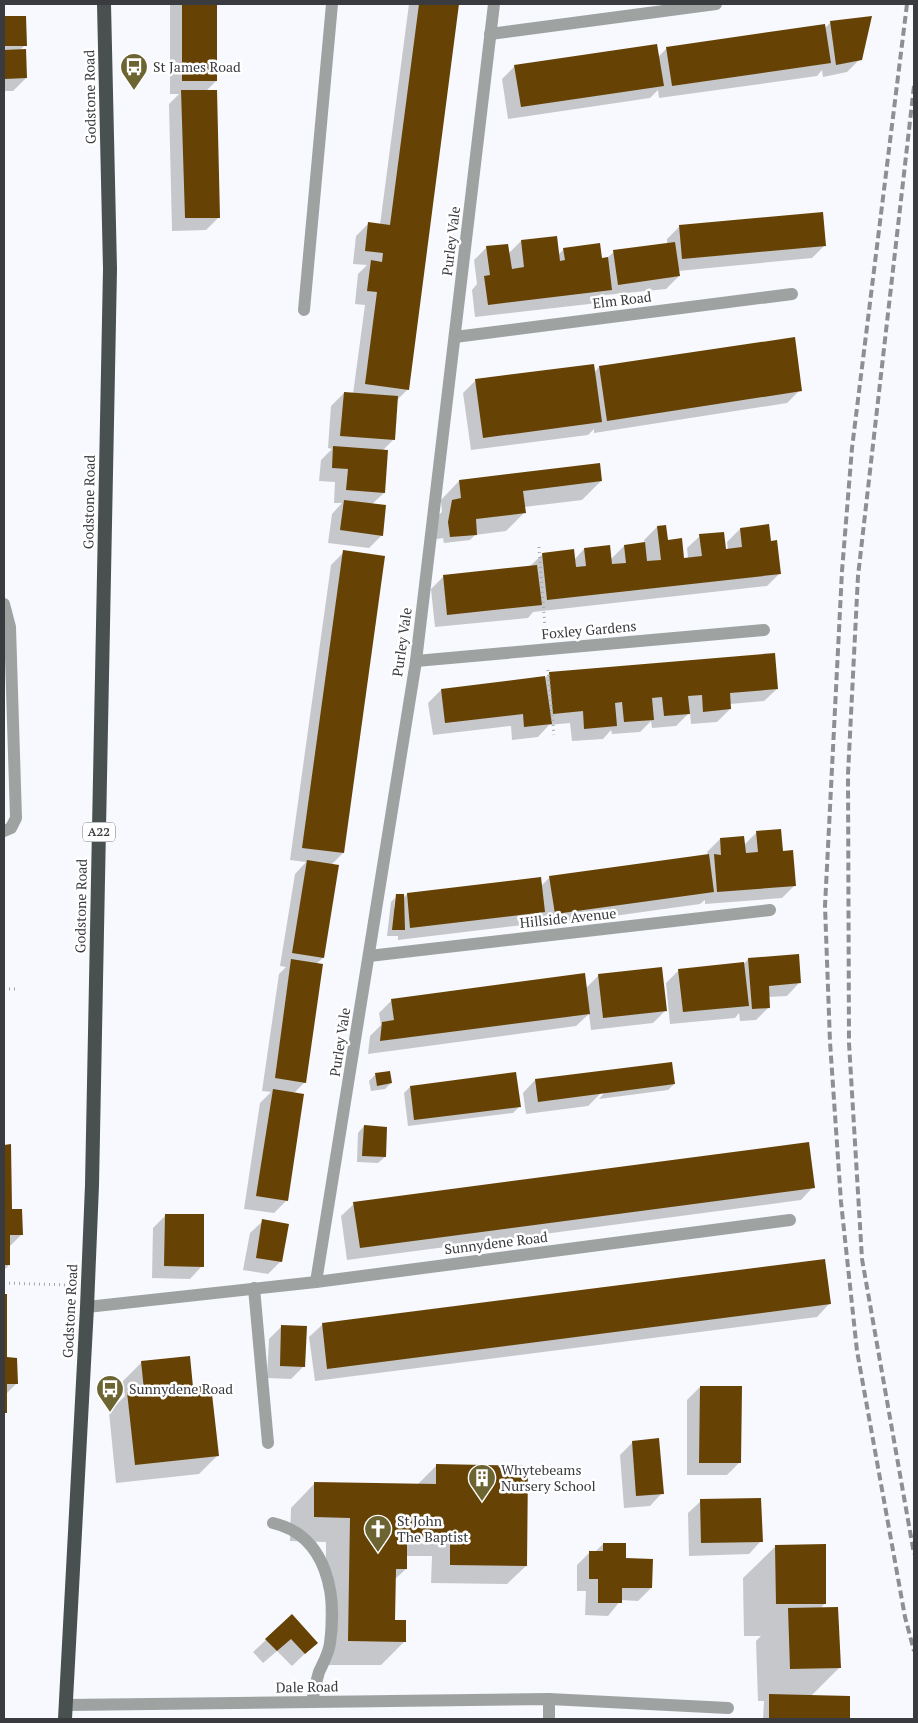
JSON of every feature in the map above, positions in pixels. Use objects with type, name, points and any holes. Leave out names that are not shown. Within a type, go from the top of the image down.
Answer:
[{"type":"highway","name":"Godstone Road","points":[[65,1719],[92,1185],[109,278],[104,4]]},
{"type":"street","points":[[304,310],[332,4]]},
{"type":"street","name":"Purley Vale","points":[[316,1282],[416,660],[494,4]]},
{"type":"street","points":[[490,34],[716,4]]},
{"type":"street","name":"Elm Road","points":[[455,337],[792,294]]},
{"type":"street","points":[[4,604],[10,627],[16,818],[10,828],[4,831]]},
{"type":"street","name":"Foxley Gardens","points":[[416,660],[764,630]]},
{"type":"street","name":"Hillside Avenue","points":[[368,956],[770,910]]},
{"type":"street","name":"Sunnydene Road","points":[[87,1307],[316,1282],[790,1220]]},
{"type":"street","points":[[254,1288],[268,1443]]},
{"type":"street","points":[[273,1523],[294,1532],[304,1541],[321,1560],[331,1583],[330,1645],[317,1679],[312,1702]]},
{"type":"street","points":[[549,1699],[549,1719]]},
{"type":"street","name":"Dale Road","points":[[65,1705],[549,1699],[728,1708]]},
{"type":"path","points":[[4,989],[15,989]]},
{"type":"path","points":[[4,1284],[40,1284]]},
{"type":"building","points":[[182,4],[217,4],[217,81],[182,81]]},
{"type":"building","points":[[419,4],[459,4],[409,390],[365,384],[377,292],[367,291],[371,260],[382,262],[383,253],[365,251],[368,222],[390,225]]},
{"type":"building","points":[[4,16],[26,16],[27,46],[4,46]]},
{"type":"building","points":[[872,16],[862,60],[836,65],[830,21]]},
{"type":"building","points":[[825,24],[831,63],[672,86],[666,47]]},
{"type":"building","points":[[657,44],[664,86],[521,107],[514,65]]},
{"type":"building","points":[[26,49],[27,78],[4,79],[4,50]]},
{"type":"building","points":[[181,90],[217,90],[220,218],[185,218]]},
{"type":"building","points":[[823,212],[826,246],[682,259],[679,225]]},
{"type":"building","points":[[557,236],[560,261],[565,260],[563,248],[600,243],[602,258],[608,257],[612,290],[488,305],[484,276],[490,275],[486,246],[508,244],[512,269],[524,267],[521,240]]},
{"type":"building","points":[[675,242],[680,276],[618,285],[613,250]]},
{"type":"building","points":[[795,337],[802,391],[607,421],[599,366]]},
{"type":"building","points":[[594,364],[602,422],[483,438],[475,379]]},
{"type":"building","points":[[344,392],[398,396],[395,440],[340,436]]},
{"type":"building","points":[[333,446],[388,450],[385,493],[346,490],[348,469],[332,468]]},
{"type":"building","points":[[600,463],[602,481],[523,491],[526,513],[476,519],[477,535],[450,537],[448,522],[452,500],[461,498],[459,480]]},
{"type":"building","points":[[344,500],[386,505],[383,536],[340,530]]},
{"type":"building","points":[[769,524],[771,541],[777,540],[781,574],[547,600],[542,553],[574,549],[576,567],[586,566],[584,548],[610,545],[612,564],[626,563],[624,545],[645,542],[647,561],[661,560],[657,526],[666,525],[668,540],[682,538],[684,558],[702,556],[699,534],[724,532],[726,549],[742,547],[740,528]]},
{"type":"building","points":[[343,550],[385,556],[344,853],[302,848]]},
{"type":"building","points":[[537,565],[542,605],[447,615],[443,575]]},
{"type":"building","points":[[775,653],[778,689],[730,693],[731,709],[703,712],[702,695],[688,696],[690,714],[664,716],[662,697],[652,698],[654,720],[624,722],[622,702],[615,703],[617,726],[584,729],[583,711],[553,714],[549,672]]},
{"type":"building","points":[[545,676],[552,724],[524,727],[523,714],[445,723],[441,689]]},
{"type":"building","points":[[781,829],[783,851],[793,850],[796,886],[717,892],[714,854],[721,855],[720,838],[744,836],[746,853],[758,852],[756,831]]},
{"type":"building","points":[[709,854],[714,892],[555,914],[549,876]]},
{"type":"building","points":[[307,860],[339,865],[324,958],[292,953]]},
{"type":"building","points":[[541,877],[545,912],[410,928],[407,893]]},
{"type":"building","points":[[396,894],[404,894],[405,930],[392,930]]},
{"type":"building","points":[[799,954],[801,983],[769,986],[770,1008],[752,1009],[748,958]]},
{"type":"building","points":[[291,959],[323,964],[306,1083],[275,1078]]},
{"type":"building","points":[[744,962],[749,1006],[683,1012],[678,969]]},
{"type":"building","points":[[662,967],[667,1011],[603,1018],[598,974]]},
{"type":"building","points":[[585,973],[590,1014],[380,1041],[382,1022],[394,1020],[391,999]]},
{"type":"building","points":[[672,1062],[675,1084],[538,1102],[535,1079]]},
{"type":"building","points":[[390,1071],[392,1083],[377,1086],[375,1073]]},
{"type":"building","points":[[516,1072],[521,1107],[414,1120],[410,1086]]},
{"type":"building","points":[[273,1089],[304,1094],[288,1201],[256,1196]]},
{"type":"building","points":[[364,1125],[387,1127],[386,1157],[362,1156]]},
{"type":"building","points":[[809,1142],[815,1188],[360,1248],[353,1202]]},
{"type":"building","points":[[11,1144],[12,1209],[22,1209],[23,1235],[10,1235],[10,1265],[4,1265],[4,1145]]},
{"type":"building","points":[[165,1214],[204,1214],[204,1267],[164,1266]]},
{"type":"building","points":[[262,1219],[289,1224],[282,1262],[256,1258]]},
{"type":"building","points":[[825,1259],[831,1304],[327,1369],[322,1323]]},
{"type":"building","points":[[4,1294],[7,1294],[7,1357],[17,1358],[18,1384],[7,1384],[7,1413],[4,1413]]},
{"type":"building","points":[[281,1325],[307,1326],[305,1367],[280,1366]]},
{"type":"building","points":[[190,1356],[193,1387],[211,1385],[219,1456],[135,1465],[127,1392],[144,1390],[141,1361]]},
{"type":"building","points":[[700,1386],[742,1386],[741,1463],[699,1463]]},
{"type":"building","points":[[659,1438],[664,1494],[636,1496],[632,1441]]},
{"type":"building","points":[[436,1464],[528,1466],[527,1566],[450,1565],[450,1538],[407,1537],[407,1569],[396,1569],[395,1620],[406,1620],[406,1642],[348,1641],[350,1518],[314,1517],[314,1482],[436,1484]]},
{"type":"building","points":[[761,1498],[763,1542],[701,1543],[700,1499]]},
{"type":"building","points":[[603,1543],[626,1543],[626,1558],[653,1559],[652,1588],[622,1588],[622,1603],[598,1603],[598,1579],[589,1579],[589,1551],[603,1551]]},
{"type":"building","points":[[826,1544],[826,1604],[776,1604],[775,1545]]},
{"type":"building","points":[[838,1607],[841,1668],[790,1669],[788,1608]]},
{"type":"building","points":[[292,1614],[318,1643],[305,1654],[291,1639],[277,1651],[265,1639]]},
{"type":"building","points":[[769,1694],[850,1696],[850,1719],[769,1719]]},
{"type":"railway","points":[[907,4],[852,448],[842,571],[825,906],[830,1042],[841,1202],[857,1351],[905,1617],[914,1651]]},
{"type":"railway","points":[[914,86],[858,576],[848,774],[849,1043],[862,1259],[914,1554]]},
{"type":"place","name":"St James Road","points":[[134,91]]},
{"type":"place","name":"Sunnydene Road","points":[[110,1413]]},
{"type":"place","name":"Whytebeams Nursery School","points":[[482,1502]]},
{"type":"place","name":"St John The Baptist","points":[[378,1553]]}]
